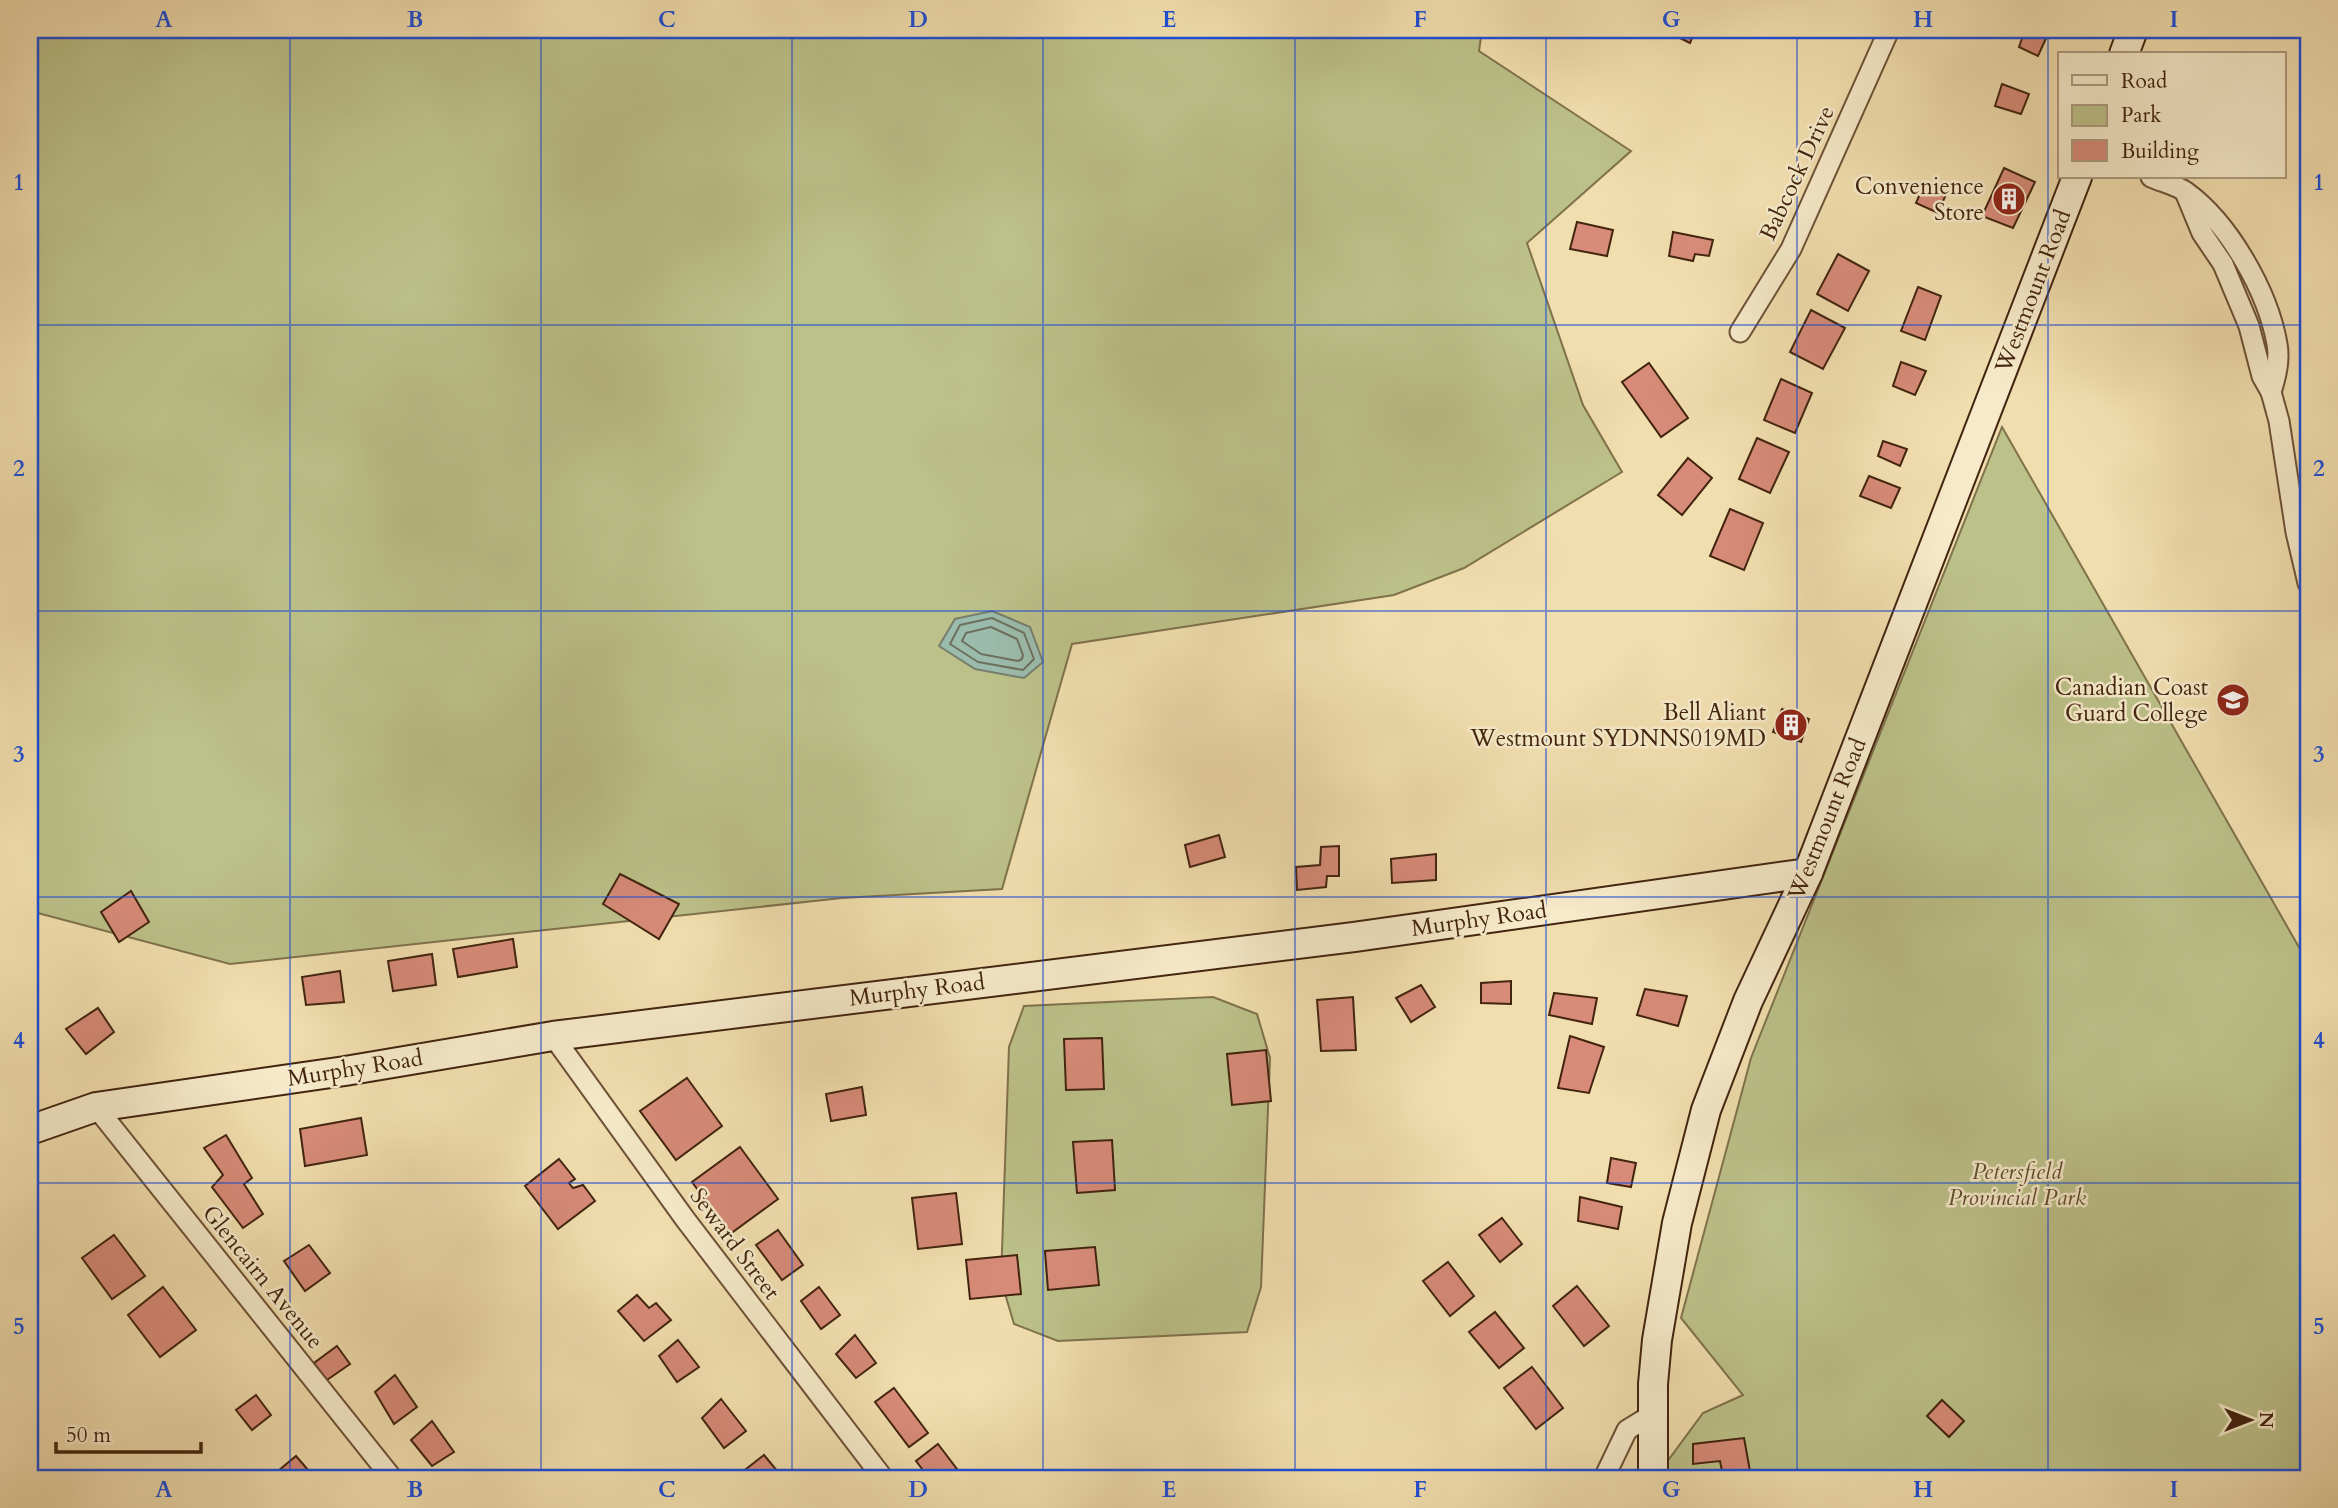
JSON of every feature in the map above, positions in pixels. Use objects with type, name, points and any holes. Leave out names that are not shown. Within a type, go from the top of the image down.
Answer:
[{"type":"street","name":"Babcock Drive","points":[[1740,332],[1791,249],[1889,30]]},
{"type":"street","points":[[2125,52],[2133,30]]},
{"type":"street","name":"Westmount Road","points":[[1653,1478],[1653,1384],[1657,1340],[1677,1223],[1706,1110],[1748,1001],[1808,873],[2077,178]]},
{"type":"street","points":[[2153,178],[2185,192],[2202,233],[2227,275],[2249,326],[2262,376],[2271,392],[2279,421],[2296,532],[2308,583]]},
{"type":"street","name":"Murphy Road","points":[[30,1130],[96,1107],[345,1071],[553,1036],[1354,937],[1808,873]]},
{"type":"street","name":"Seward Street","points":[[553,1036],[685,1219],[883,1478]]},
{"type":"street","name":"Glencairn Avenue","points":[[96,1107],[392,1478]]},
{"type":"street","points":[[1604,1478],[1627,1430],[1653,1414]]},
{"type":"green space","points":[[30,30],[1482,30],[1479,51],[1631,151],[1527,243],[1583,405],[1622,472],[1464,568],[1394,595],[1072,644],[1002,889],[842,898],[230,964],[30,911]]},
{"type":"green space","name":"Petersfield Provincial Park","points":[[2002,427],[2308,963],[2308,1478],[1668,1478],[1664,1466],[1703,1413],[1743,1395],[1681,1318],[1751,1058]]},
{"type":"green space","points":[[1213,997],[1257,1014],[1270,1058],[1261,1287],[1247,1332],[1058,1341],[1014,1324],[1001,1280],[1009,1047],[1024,1006]]},
{"type":"water","points":[[992,611],[1030,627],[1043,662],[1024,678],[975,669],[939,646],[955,619]]},
{"type":"building","points":[[1664,30],[1695,30],[1690,43]]},
{"type":"building","points":[[2025,30],[2048,34],[2038,56],[2019,47]]},
{"type":"building","points":[[2002,84],[2029,94],[2021,114],[1995,106]]},
{"type":"building","name":"Convenience Store","points":[[2004,168],[2035,182],[2013,228],[1982,216]]},
{"type":"building","points":[[1925,182],[1947,192],[1938,213],[1916,203]]},
{"type":"building","points":[[1577,222],[1613,230],[1607,256],[1570,249]]},
{"type":"building","points":[[1673,232],[1713,240],[1709,256],[1695,254],[1693,261],[1669,256]]},
{"type":"building","points":[[1838,254],[1869,271],[1848,311],[1817,294]]},
{"type":"building","points":[[1918,287],[1941,296],[1925,340],[1901,331]]},
{"type":"building","points":[[1811,310],[1845,328],[1823,369],[1790,352]]},
{"type":"building","points":[[1901,362],[1926,371],[1915,395],[1893,386]]},
{"type":"building","points":[[1649,363],[1688,418],[1661,437],[1622,382]]},
{"type":"building","points":[[1781,379],[1812,393],[1795,433],[1764,420]]},
{"type":"building","points":[[1757,438],[1789,452],[1770,493],[1739,479]]},
{"type":"building","points":[[1883,441],[1907,449],[1900,466],[1878,456]]},
{"type":"building","points":[[1688,458],[1712,478],[1682,515],[1658,495]]},
{"type":"building","points":[[1869,476],[1900,488],[1891,508],[1860,496]]},
{"type":"building","points":[[1730,509],[1763,523],[1744,570],[1710,556]]},
{"type":"building","name":"Bell Aliant Westmount SYDNNS019MD","points":[[1782,709],[1809,719],[1801,742],[1773,732]]},
{"type":"building","points":[[1219,835],[1225,857],[1190,867],[1185,845]]},
{"type":"building","points":[[1339,846],[1339,876],[1327,876],[1326,887],[1297,890],[1296,867],[1320,865],[1321,847]]},
{"type":"building","points":[[1436,854],[1436,880],[1392,883],[1391,859]]},
{"type":"building","points":[[620,874],[679,904],[659,939],[603,904]]},
{"type":"building","points":[[131,891],[149,922],[119,942],[101,912]]},
{"type":"building","points":[[513,939],[517,967],[458,977],[453,949]]},
{"type":"building","points":[[432,954],[436,985],[393,991],[388,961]]},
{"type":"building","points":[[340,971],[344,1002],[306,1005],[302,977]]},
{"type":"building","points":[[1511,981],[1511,1004],[1481,1003],[1481,983]]},
{"type":"building","points":[[1421,985],[1435,1007],[1411,1022],[1396,998]]},
{"type":"building","points":[[1645,989],[1687,996],[1678,1026],[1637,1015]]},
{"type":"building","points":[[1554,993],[1597,998],[1592,1024],[1549,1015]]},
{"type":"building","points":[[1353,997],[1356,1050],[1321,1051],[1317,1000]]},
{"type":"building","points":[[98,1008],[114,1032],[86,1054],[66,1029]]},
{"type":"building","points":[[1570,1036],[1604,1047],[1589,1093],[1558,1088]]},
{"type":"building","points":[[1102,1038],[1104,1089],[1066,1090],[1064,1039]]},
{"type":"building","points":[[1266,1050],[1271,1101],[1232,1105],[1227,1054]]},
{"type":"building","points":[[687,1078],[722,1126],[676,1160],[640,1111]]},
{"type":"building","points":[[862,1087],[866,1115],[831,1121],[826,1094]]},
{"type":"building","points":[[361,1118],[367,1155],[305,1166],[300,1129]]},
{"type":"building","points":[[226,1135],[252,1178],[244,1184],[263,1214],[243,1228],[212,1187],[223,1175],[204,1148]]},
{"type":"building","points":[[1112,1140],[1115,1190],[1077,1193],[1073,1142]]},
{"type":"building","points":[[740,1147],[778,1199],[730,1234],[692,1182]]},
{"type":"building","points":[[1611,1158],[1636,1163],[1631,1187],[1607,1183]]},
{"type":"building","points":[[559,1159],[575,1179],[569,1183],[573,1188],[583,1185],[595,1201],[558,1229],[525,1186]]},
{"type":"building","points":[[956,1193],[962,1244],[918,1249],[912,1198]]},
{"type":"building","points":[[1580,1197],[1622,1207],[1618,1229],[1578,1221]]},
{"type":"building","points":[[1502,1218],[1522,1244],[1500,1262],[1479,1235]]},
{"type":"building","points":[[778,1230],[803,1265],[782,1280],[756,1245]]},
{"type":"building","points":[[114,1235],[145,1276],[112,1299],[82,1258]]},
{"type":"building","points":[[309,1245],[330,1273],[305,1291],[284,1261]]},
{"type":"building","points":[[1095,1247],[1099,1285],[1048,1290],[1045,1251]]},
{"type":"building","points":[[1017,1255],[1021,1294],[970,1299],[966,1260]]},
{"type":"building","points":[[1448,1262],[1474,1296],[1450,1316],[1423,1281]]},
{"type":"building","points":[[1577,1286],[1609,1326],[1584,1346],[1553,1306]]},
{"type":"building","points":[[163,1287],[196,1330],[160,1357],[128,1315]]},
{"type":"building","points":[[819,1287],[840,1315],[821,1329],[801,1301]]},
{"type":"building","points":[[637,1295],[649,1308],[656,1303],[671,1320],[644,1341],[618,1311]]},
{"type":"building","points":[[1495,1312],[1524,1348],[1499,1368],[1469,1332]]},
{"type":"building","points":[[855,1335],[876,1363],[856,1378],[836,1354]]},
{"type":"building","points":[[678,1340],[699,1367],[677,1382],[659,1356]]},
{"type":"building","points":[[337,1346],[350,1364],[327,1380],[314,1363]]},
{"type":"building","points":[[1532,1367],[1563,1408],[1536,1429],[1504,1388]]},
{"type":"building","points":[[395,1375],[417,1407],[394,1424],[375,1392]]},
{"type":"building","points":[[894,1388],[928,1433],[909,1447],[875,1402]]},
{"type":"building","points":[[256,1395],[271,1415],[252,1430],[236,1410]]},
{"type":"building","points":[[721,1399],[746,1431],[724,1448],[702,1418]]},
{"type":"building","points":[[1942,1400],[1964,1421],[1949,1437],[1927,1416]]},
{"type":"building","points":[[432,1421],[454,1452],[432,1466],[411,1440]]},
{"type":"building","points":[[1744,1438],[1750,1471],[1723,1476],[1720,1461],[1693,1464],[1693,1444]]},
{"type":"building","points":[[938,1444],[962,1478],[929,1478],[916,1461]]},
{"type":"building","points":[[764,1455],[783,1478],[745,1478],[741,1473]]},
{"type":"building","points":[[296,1456],[315,1478],[282,1478],[278,1471]]},
{"type":"place","name":"Convenience Store","points":[[2009,199]]},
{"type":"place","name":"Canadian Coast Guard College","points":[[2233,700]]},
{"type":"place","name":"Bell Aliant Westmount SYDNNS019MD","points":[[1791,725]]}]
